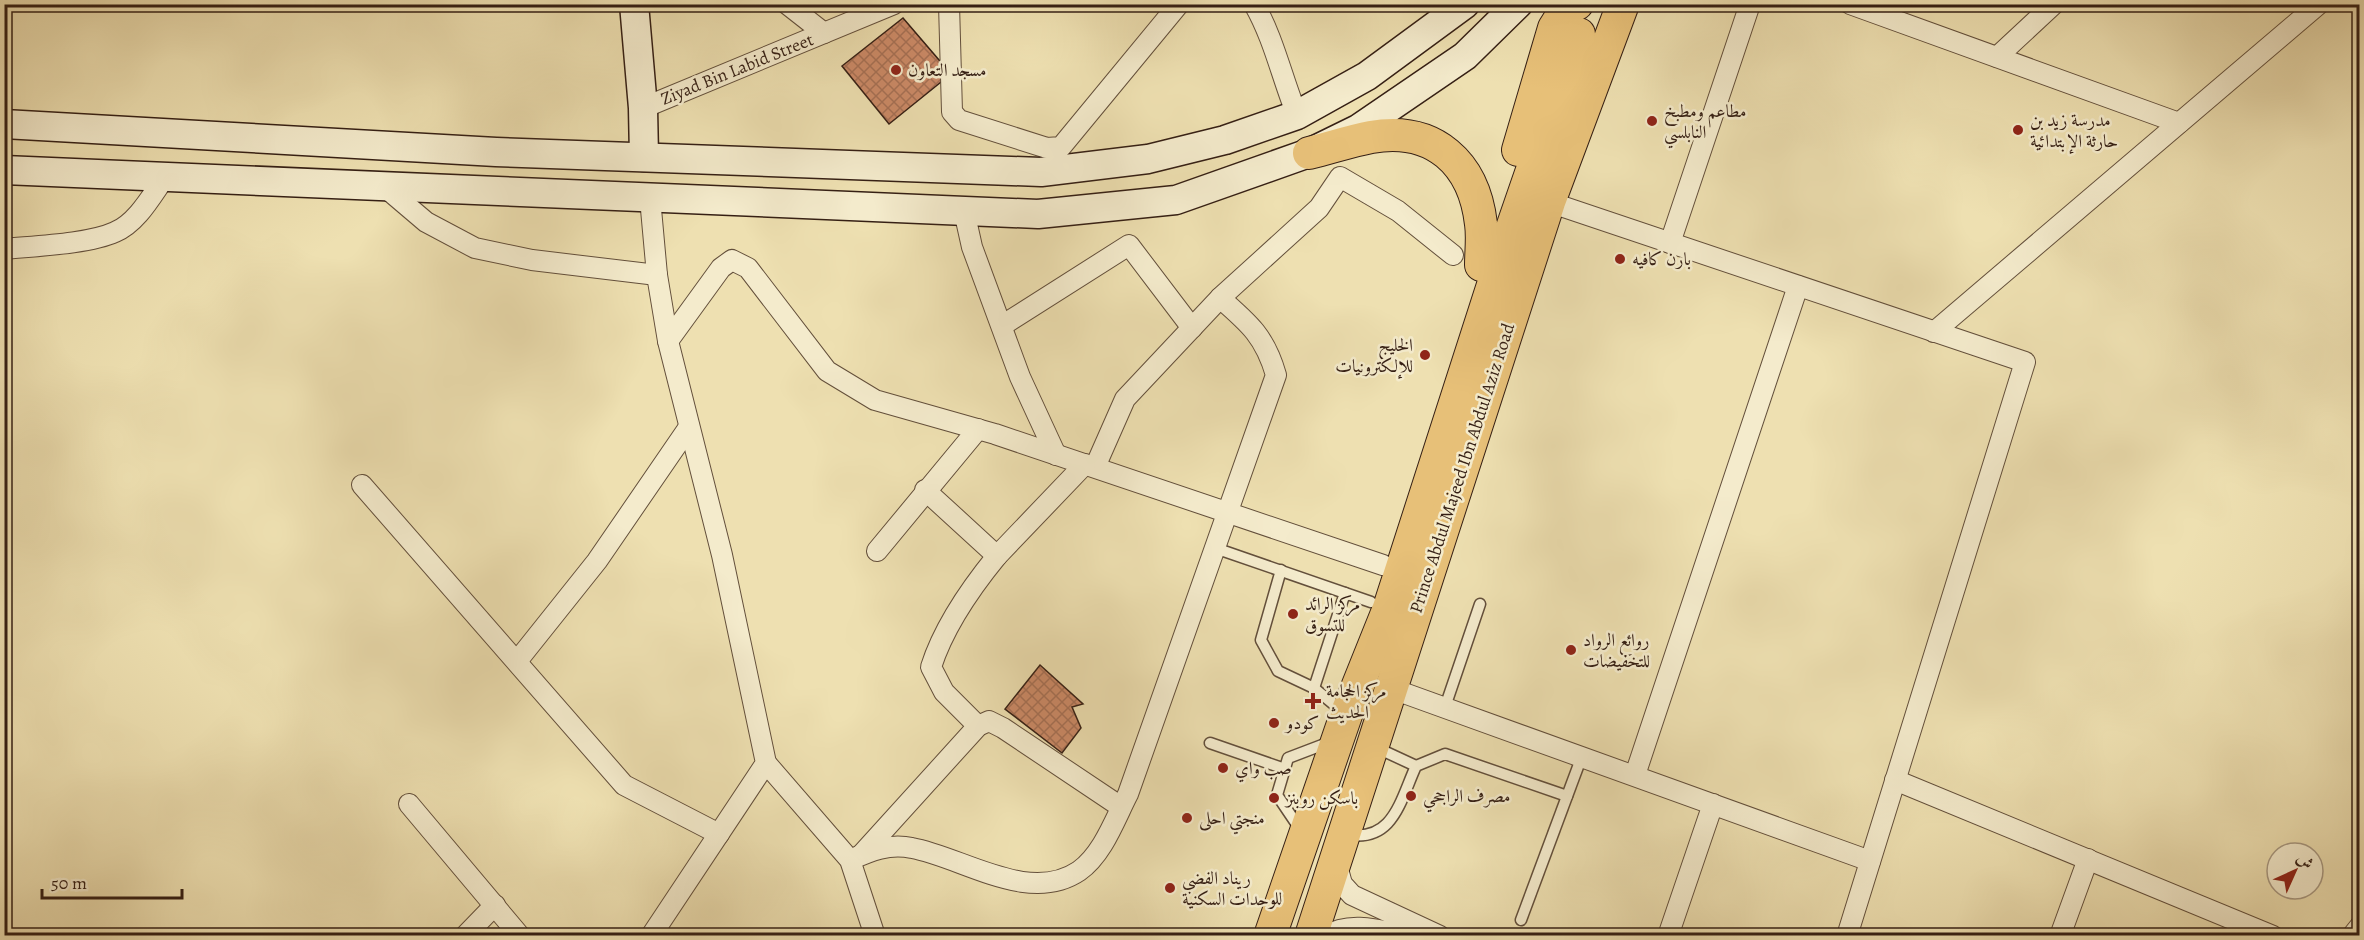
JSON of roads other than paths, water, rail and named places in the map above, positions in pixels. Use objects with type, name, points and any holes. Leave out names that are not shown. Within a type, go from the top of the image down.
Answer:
[{"type":"main road","name":"Ziyad Bin Labid Street","points":[[634,4],[643,108]]},
{"type":"main road","points":[[1309,153],[1358,129],[1464,56],[1518,4]]},
{"type":"main road","name":"Prince Abdul Majeed Ibn Abdul Aziz Road","points":[[1311,936],[1549,202],[1623,4]]},
{"type":"main road","points":[[4,124],[484,151],[1041,172],[1148,159],[1225,140],[1297,115],[1367,76],[1458,6]]},
{"type":"main road","points":[[1348,714],[1366,616],[1358,597],[1383,565],[1467,260],[1554,28],[1566,9],[1580,14],[1595,8],[1599,17],[1585,107]]},
{"type":"main road","name":"Prince Abdul Majeed Ibn Abdul Aziz Road","points":[[1270,936],[1303,834],[1389,608],[1580,14]]},
{"type":"main road","points":[[643,108],[644,158]]},
{"type":"main road","points":[[4,170],[1038,214],[1176,200],[1309,153],[1374,136],[1420,137],[1442,149],[1465,170],[1476,196],[1481,225],[1467,260]]},
{"type":"street","points":[[787,4],[824,33]]},
{"type":"street","points":[[949,4],[952,112],[959,120],[1047,148],[1061,147],[1179,4]]},
{"type":"street","points":[[1254,4],[1269,30],[1280,73],[1297,115]]},
{"type":"street","points":[[1670,243],[1750,4]]},
{"type":"street","points":[[1850,4],[2179,123]]},
{"type":"street","points":[[1997,57],[2054,4]]},
{"type":"street","points":[[1934,332],[2319,4]]},
{"type":"street","name":"Ziyad Bin Labid Street","points":[[643,108],[894,5]]},
{"type":"street","points":[[4,249],[68,243],[116,232],[135,217],[165,177]]},
{"type":"street","points":[[978,726],[944,692],[931,667],[965,598],[997,555],[1090,466],[1125,399],[1220,298],[1319,208],[1340,177],[1398,211],[1467,260]]},
{"type":"street","points":[[386,188],[426,222],[476,248],[532,260],[657,275]]},
{"type":"street","points":[[650,198],[657,275],[668,341],[722,555],[766,763],[855,857],[875,936]]},
{"type":"street","points":[[1549,202],[2025,362],[1847,936]]},
{"type":"street","points":[[964,211],[972,247],[1003,325],[1020,376],[1056,454]]},
{"type":"street","points":[[1003,325],[1129,245],[1192,328]]},
{"type":"street","points":[[668,341],[721,268],[732,260],[748,268],[827,371],[876,400],[1056,454],[1383,565]]},
{"type":"street","points":[[1635,775],[1798,286]]},
{"type":"street","points":[[855,857],[878,848],[911,848],[985,874],[1049,884],[1079,870],[1101,846],[1121,807],[1276,375],[1268,349],[1245,320],[1220,298]]},
{"type":"street","points":[[518,660],[597,561],[689,427]]},
{"type":"street","points":[[877,551],[925,490],[978,429]]},
{"type":"street","points":[[362,485],[518,660],[624,785],[719,834]]},
{"type":"street","points":[[925,490],[997,555]]},
{"type":"street","points":[[1390,688],[1870,861]]},
{"type":"street","points":[[855,857],[978,726],[989,722],[1003,728],[1121,807]]},
{"type":"street","points":[[651,936],[766,763]]},
{"type":"street","points":[[1895,780],[2273,936]]},
{"type":"street","points":[[409,804],[520,936]]},
{"type":"street","points":[[1668,936],[1713,804]]},
{"type":"street","points":[[1339,847],[1342,885],[1352,895],[1440,936]]},
{"type":"street","points":[[2060,936],[2088,860]]},
{"type":"street","points":[[465,936],[495,905]]},
{"type":"street","points":[[2352,936],[2360,926]]},
{"type":"street","points":[[1326,936],[1335,929],[1358,927],[1410,936]]},
{"type":"lane","points":[[1215,548],[1358,597],[1314,688]]},
{"type":"lane","points":[[1281,570],[1261,640],[1278,671],[1314,688],[1348,714],[1293,754],[1285,769],[1277,795],[1303,834]]},
{"type":"lane","points":[[1445,707],[1480,604]]},
{"type":"lane","points":[[1210,743],[1285,769]]},
{"type":"lane","points":[[1372,745],[1416,766],[1451,754],[1567,796]]},
{"type":"lane","points":[[1521,920],[1582,756]]},
{"type":"lane","points":[[1339,847],[1378,832],[1389,825],[1416,766]]},
{"type":"place","name":"مسجد التعاون","points":[[896,70]]},
{"type":"place","name":"مطاعم ومطبخ النابلسي","points":[[1652,121]]},
{"type":"place","name":"مدرسة زيد بن حارثة الإبتدائية","points":[[2018,130]]},
{"type":"place","name":"بارن كافيه","points":[[1620,259]]},
{"type":"place","name":"الخليج للإلكترونيات","points":[[1425,355]]},
{"type":"place","name":"مركز الرائد للتسوق","points":[[1293,614]]},
{"type":"place","name":"روائع الرواد للتخفيضات","points":[[1571,650]]},
{"type":"place","name":"مركز الحجامة الحديث","points":[[1313,701]]},
{"type":"place","name":"كودو","points":[[1274,723]]},
{"type":"place","name":"صب واي","points":[[1223,768]]},
{"type":"place","name":"مصرف الراجحي","points":[[1411,796]]},
{"type":"place","name":"باسكن روبنز","points":[[1274,798]]},
{"type":"place","name":"منجتي احلى","points":[[1187,818]]},
{"type":"place","name":"ريناد الفضي للوحدات السكنية","points":[[1170,888]]}]
